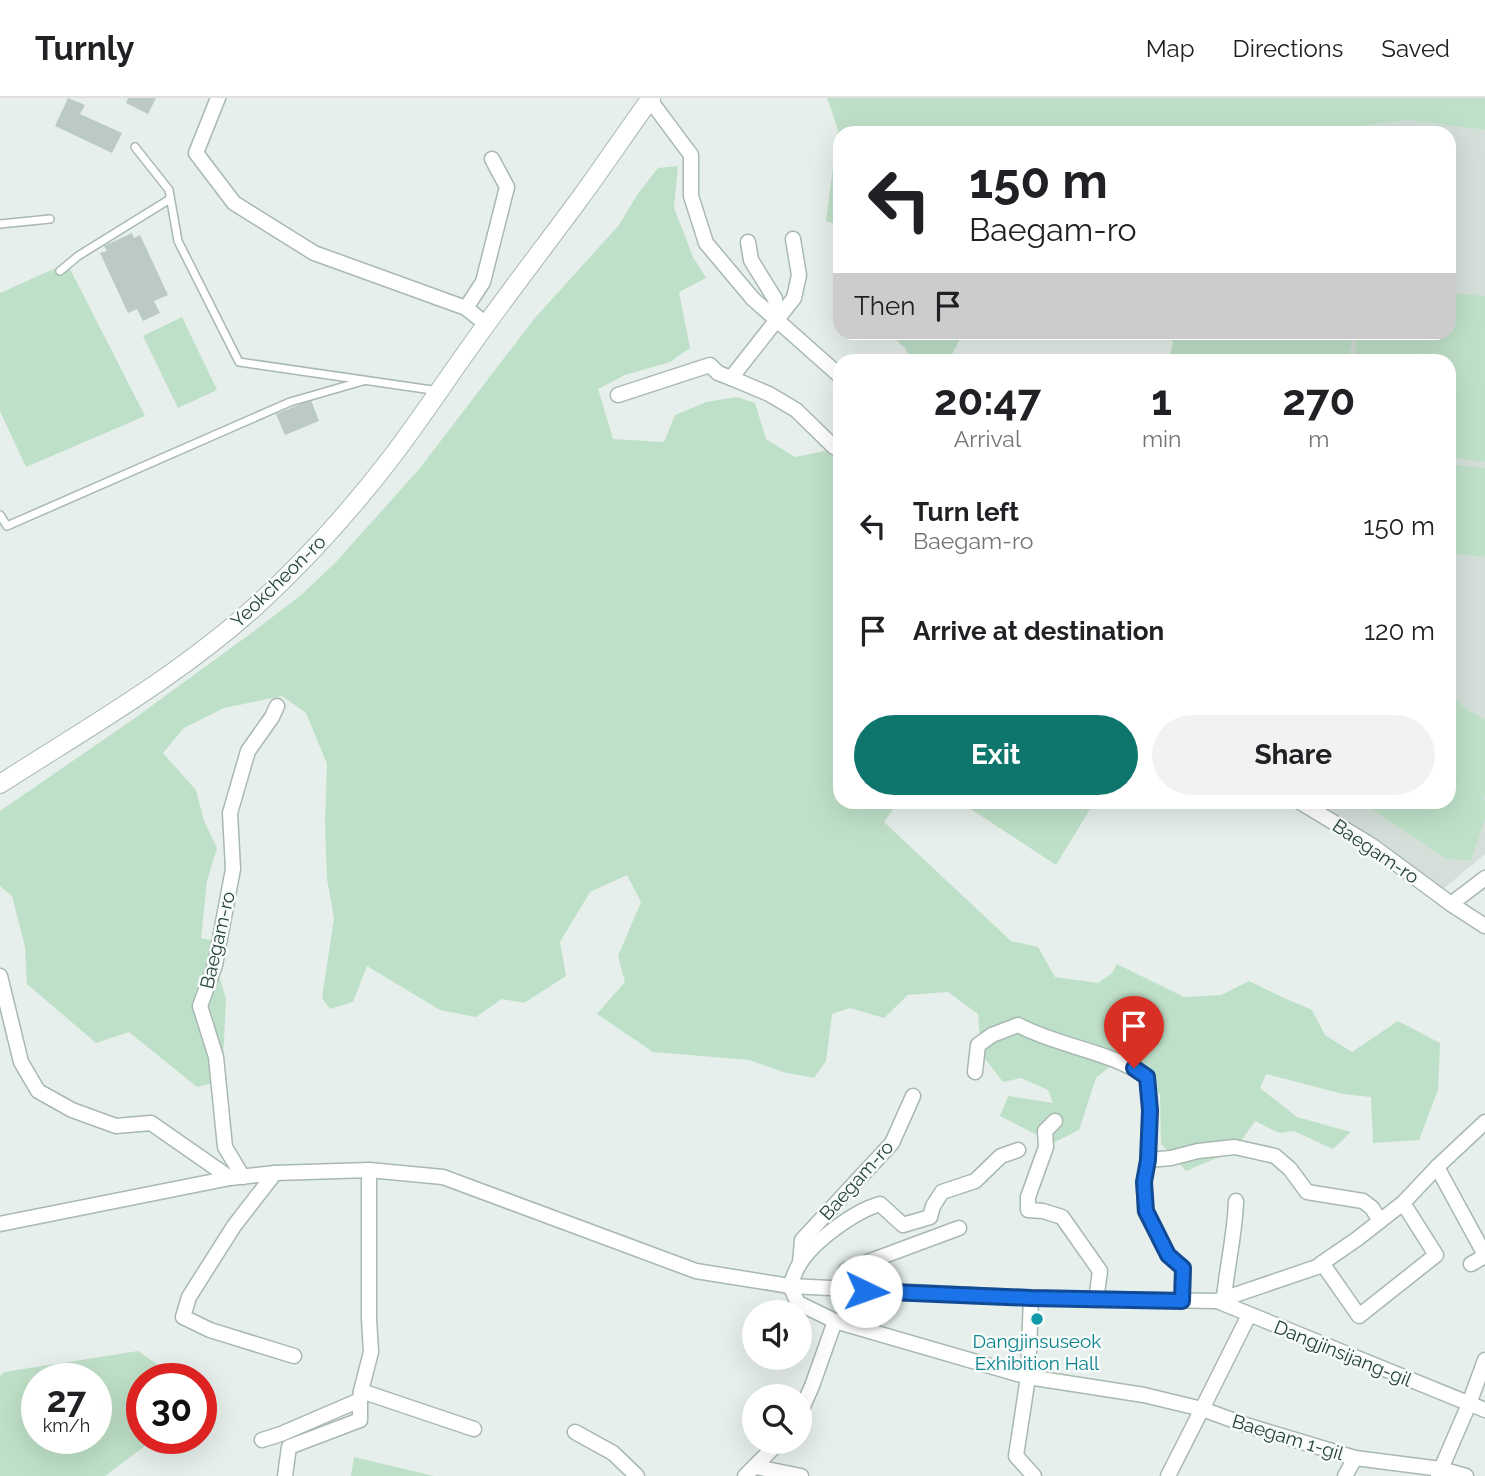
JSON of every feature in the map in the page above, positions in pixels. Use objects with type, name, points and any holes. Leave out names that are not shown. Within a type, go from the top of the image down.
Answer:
[{"type":"street","points":[[218,98],[196,153],[234,203],[314,253],[466,307],[486,324]]},
{"type":"street","points":[[650,99],[691,155],[691,196],[706,243],[753,299],[833,370]]},
{"type":"street","name":"Yeokcheon-ro","points":[[4,776],[159,681],[230,629],[292,571],[359,498],[394,455],[650,99]]},
{"type":"street","points":[[466,307],[483,282],[507,187],[492,159]]},
{"type":"street","points":[[731,378],[794,298],[799,275],[793,239]]},
{"type":"street","points":[[748,243],[751,260],[775,299],[777,320]]},
{"type":"street","points":[[618,395],[710,365],[718,373],[769,394],[796,410],[833,446]]},
{"type":"street","name":"Baegam-ro","points":[[237,1178],[225,1147],[216,1057],[200,1006],[215,965],[233,869],[230,813],[248,751],[277,706]]},
{"type":"street","name":"Baegam-ro","points":[[1312,809],[1371,845],[1485,926]]},
{"type":"street","points":[[1451,904],[1485,878]]},
{"type":"street","points":[[0,976],[21,1062],[38,1091],[72,1110],[116,1126],[151,1123],[237,1178]]},
{"type":"street","points":[[975,1072],[978,1045],[992,1035],[1018,1025],[1037,1035],[1103,1055],[1134,1068],[1147,1077],[1150,1110],[1148,1160],[1144,1182],[1146,1211],[1168,1255],[1183,1268],[1182,1301]]},
{"type":"street","name":"Baegam-ro","points":[[800,1263],[802,1240],[892,1143],[913,1096]]},
{"type":"street","points":[[1055,1121],[1045,1131],[1046,1147],[1028,1197],[1028,1210],[1062,1217],[1100,1271],[1096,1300]]},
{"type":"street","points":[[0,1224],[237,1178],[275,1173],[369,1171],[443,1177],[696,1270],[790,1286],[1031,1298],[1221,1300],[1322,1264],[1403,1203],[1485,1122]]},
{"type":"street","points":[[1148,1160],[1235,1147],[1275,1156],[1290,1169],[1307,1192],[1363,1201],[1372,1208],[1380,1221]]},
{"type":"street","name":"Baegam-ro","points":[[790,1286],[800,1263],[825,1235],[870,1207],[880,1204],[902,1225],[930,1217],[942,1192],[975,1181],[1001,1156],[1018,1150]]},
{"type":"street","points":[[1437,1167],[1485,1256],[1471,1264]]},
{"type":"street","points":[[285,1476],[289,1447],[360,1420],[360,1396],[371,1352],[369,1171]]},
{"type":"street","points":[[275,1173],[234,1226],[189,1297],[183,1317],[210,1330],[294,1356]]},
{"type":"street","points":[[1221,1300],[1236,1219],[1236,1201]]},
{"type":"street","points":[[1322,1264],[1359,1316],[1436,1255],[1403,1203]]},
{"type":"street","points":[[839,1289],[846,1270],[959,1228]]},
{"type":"street","points":[[790,1286],[799,1303],[835,1321],[811,1384]]},
{"type":"street","points":[[1031,1298],[1028,1377],[1016,1456],[1034,1476]]},
{"type":"street","name":"Dangjinsijang-gil","points":[[1221,1300],[1248,1315],[1485,1410]]},
{"type":"street","points":[[1168,1476],[1248,1315]]},
{"type":"street","name":"Baegam 1-gil","points":[[835,1321],[1028,1377],[1144,1395],[1202,1409],[1355,1458],[1345,1476]]},
{"type":"street","points":[[1439,1472],[1485,1360]]},
{"type":"street","points":[[262,1440],[281,1434],[360,1396],[474,1429]]},
{"type":"street","points":[[575,1432],[613,1453],[637,1476]]},
{"type":"street","points":[[750,1471],[767,1454]]},
{"type":"street","points":[[1355,1458],[1466,1476]]},
{"type":"street","points":[[750,1471],[801,1476]]},
{"type":"lane","points":[[135,147],[169,190],[178,241],[239,362],[440,391]]},
{"type":"lane","points":[[60,271],[78,256],[170,199]]},
{"type":"lane","points":[[0,225],[50,219]]},
{"type":"lane","points":[[0,515],[7,526],[290,402],[367,380]]},
{"type":"shaded area","points":[[1408,120],[1454,126],[1360,126]]},
{"type":"shaded area","points":[[1456,126],[1485,130],[1485,468],[1456,465],[1456,354],[1350,354],[1352,340],[1456,340]]},
{"type":"shaded area","points":[[1456,553],[1485,557],[1485,854],[1443,889],[1323,809],[1456,809]]},
{"type":"green space","points":[[827,98],[1485,98],[1485,130],[1408,120],[1360,126],[837,126]]},
{"type":"green space","points":[[678,166],[674,208],[693,257],[706,278],[679,292],[690,348],[670,362],[625,375],[598,389],[613,439],[664,442],[675,415],[706,402],[737,397],[755,403],[766,439],[795,457],[833,449],[833,809],[893,809],[884,822],[1011,941],[1038,947],[1055,977],[1098,983],[1112,973],[1117,964],[1184,997],[1221,995],[1249,981],[1312,1010],[1325,1035],[1352,1052],[1398,1021],[1440,1043],[1438,1090],[1419,1140],[1373,1143],[1371,1097],[1343,1094],[1266,1074],[1260,1088],[1297,1117],[1351,1132],[1333,1149],[1294,1131],[1279,1133],[1255,1121],[1234,1151],[1186,1171],[1161,1144],[1160,1094],[1118,1060],[1096,1078],[1079,1130],[1053,1143],[1000,1116],[1008,1096],[1053,1103],[1048,1090],[1021,1078],[1003,1082],[981,1054],[978,1014],[948,992],[908,995],[884,1018],[850,1008],[832,1014],[826,1061],[814,1078],[783,1072],[749,1060],[653,1052],[597,1014],[625,982],[618,956],[641,902],[627,875],[590,892],[560,942],[566,976],[524,1003],[502,999],[476,1017],[440,1010],[367,966],[353,1002],[330,1009],[322,998],[334,918],[327,879],[327,764],[306,713],[282,696],[224,708],[184,728],[163,753],[196,790],[204,821],[217,848],[207,881],[201,938],[222,942],[219,975],[226,999],[222,1081],[197,1087],[129,1032],[96,1043],[27,984],[25,947],[12,896],[0,886],[0,811],[135,718],[250,634],[300,596],[335,563],[420,468],[534,319],[619,225],[658,168]]},
{"type":"green space","points":[[833,168],[833,223],[826,221]]},
{"type":"green space","points":[[67,263],[145,416],[26,467],[0,411],[0,293]]},
{"type":"green space","points":[[1456,294],[1485,296],[1485,462],[1456,458],[1456,354],[1355,354],[1357,340],[1456,340]]},
{"type":"green space","points":[[182,317],[217,390],[178,408],[143,336]]},
{"type":"green space","points":[[896,340],[959,340],[952,354],[908,354]]},
{"type":"green space","points":[[1172,340],[1352,340],[1350,354],[1170,354]]},
{"type":"green space","points":[[1456,465],[1485,468],[1485,557],[1456,554]]},
{"type":"green space","points":[[1456,699],[1468,710],[1485,719],[1485,818],[1471,860],[1447,859],[1371,809],[1456,809]]},
{"type":"green space","points":[[971,809],[1090,809],[1056,865]]},
{"type":"green space","points":[[138,1351],[155,1363],[126,1363],[126,1454],[134,1454],[105,1476],[0,1476],[0,1376],[4,1372],[21,1369],[21,1454],[112,1454],[112,1363],[61,1363]]},
{"type":"green space","points":[[354,1457],[434,1476],[351,1476]]},
{"type":"building","points":[[68,98],[85,105],[80,114],[122,133],[112,153],[55,126]]},
{"type":"building","points":[[128,98],[156,98],[148,114],[126,103]]},
{"type":"building","points":[[132,233],[134,238],[140,235],[168,295],[154,301],[160,313],[143,321],[137,309],[128,313],[100,253],[107,251],[104,246]]},
{"type":"building","points":[[311,400],[319,421],[285,435],[276,414]]},
{"type":"place","name":"Dangjinsuseok Exhibition Hall","points":[[1037,1319]]},
{"type":"route","points":[[866,1291],[1182,1301],[1183,1268],[1168,1255],[1146,1211],[1144,1182],[1148,1160],[1149,1092],[1147,1077],[1134,1068]]}]
